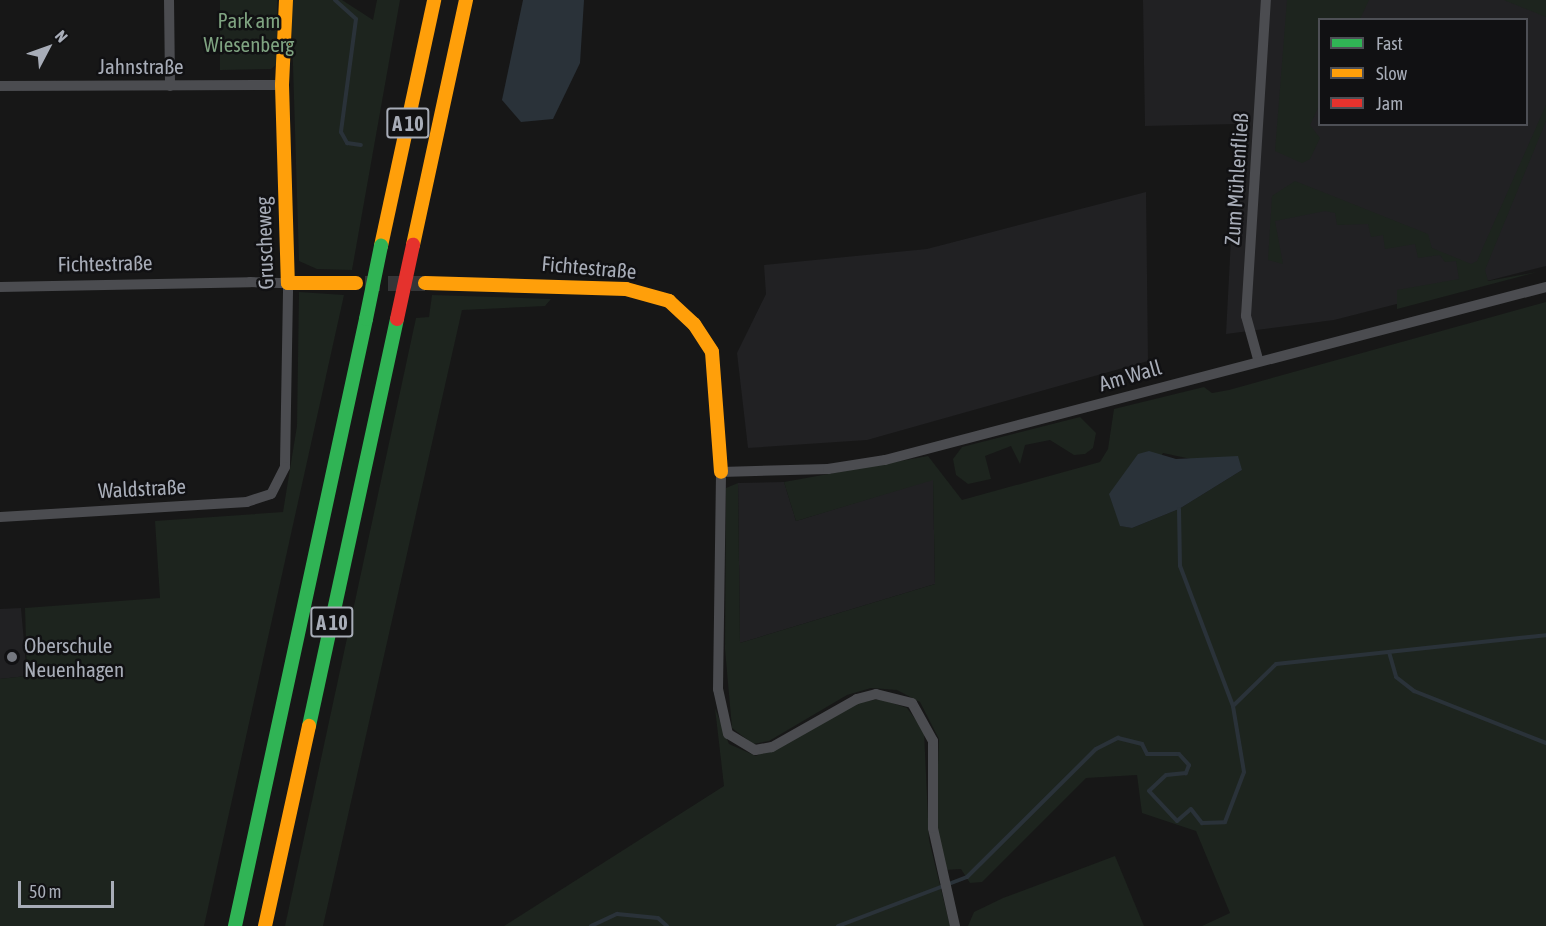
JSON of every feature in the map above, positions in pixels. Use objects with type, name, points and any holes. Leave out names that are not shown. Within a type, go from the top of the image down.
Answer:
[{"type":"main road","name":"Gruscheweg","points":[[286,0],[282,85],[288,283]]},
{"type":"main road","name":"A 10","points":[[235,926],[434,0]]},
{"type":"main road","name":"A 10","points":[[265,926],[466,0]]},
{"type":"main road","name":"Fichtestraße","points":[[288,283],[356,283]]},
{"type":"main road","name":"Fichtestraße","points":[[425,283],[626,289],[669,301],[694,324],[712,352],[721,472]]},
{"type":"street","points":[[169,0],[170,86]]},
{"type":"street","name":"Zum Mühlenfließ","points":[[1258,360],[1246,316],[1266,0]]},
{"type":"street","name":"Jahnstraße","points":[[0,86],[282,85]]},
{"type":"street","name":"Fichtestraße","points":[[0,287],[288,283]]},
{"type":"street","name":"Gruscheweg","points":[[280,485],[285,467],[288,283]]},
{"type":"street","name":"Am Wall","points":[[721,472],[828,469],[885,460],[1546,286]]},
{"type":"street","points":[[721,472],[718,689],[728,734],[755,750],[772,747],[857,699],[876,694],[912,703],[933,741],[933,828],[941,873],[955,926]]},
{"type":"street","name":"Waldstraße","points":[[0,517],[247,502],[263,498],[280,485]]},
{"type":"shaded area","points":[[523,0],[584,0],[580,63],[553,119],[521,122],[502,100]]},
{"type":"shaded area","points":[[1143,0],[1534,0],[1546,5],[1546,266],[1334,320],[1226,334],[1237,124],[1145,126]]},
{"type":"shaded area","points":[[1146,192],[1148,361],[867,440],[748,448],[737,353],[766,294],[764,265],[927,249]]},
{"type":"shaded area","points":[[1149,451],[1176,459],[1238,456],[1242,470],[1179,509],[1132,528],[1120,526],[1109,494],[1138,454]]},
{"type":"shaded area","points":[[933,479],[935,584],[740,643],[738,483],[784,482],[796,521]]},
{"type":"shaded area","name":"Oberschule Neuenhagen","points":[[21,608],[27,676],[0,679],[0,609]]},
{"type":"green space","name":"Park am Wiesenberg","points":[[220,0],[277,0],[277,64],[271,69],[220,70]]},
{"type":"green space","points":[[291,0],[342,0],[373,20],[377,0],[400,0],[352,270],[317,269],[299,261]]},
{"type":"green space","points":[[1287,0],[1369,0],[1360,18],[1318,18],[1318,108],[1310,125],[1320,138],[1310,159],[1302,163],[1275,151]]},
{"type":"green space","points":[[1504,0],[1546,0],[1546,17]]},
{"type":"green space","points":[[1546,105],[1546,121],[1485,270],[1488,281],[1537,272],[1397,309],[1397,290],[1459,279],[1456,261],[1445,262],[1440,255],[1418,258],[1415,244],[1385,249],[1383,235],[1371,237],[1368,224],[1337,225],[1335,213],[1325,211],[1275,221],[1283,264],[1268,260],[1272,196],[1295,181],[1428,234],[1432,248],[1471,264],[1477,261]]},
{"type":"green space","points":[[299,292],[344,295],[204,926],[0,926],[0,679],[27,676],[25,608],[160,598],[155,521],[283,512],[297,426]]},
{"type":"green space","points":[[432,295],[551,299],[545,306],[462,310],[323,926],[285,926],[416,318],[429,317]]},
{"type":"green space","points":[[1546,302],[1546,926],[1202,926],[1230,913],[1196,831],[1142,813],[1137,775],[1086,778],[982,882],[970,883],[961,869],[944,870],[936,817],[939,739],[920,702],[897,690],[871,688],[847,695],[769,741],[753,744],[732,728],[725,649],[726,488],[738,483],[740,643],[935,584],[933,480],[796,521],[784,482],[928,456],[962,500],[1100,462],[1108,449],[1114,409],[1204,387],[1212,393]],"holes":[[[1163,453],[1242,470],[1179,509],[1132,528],[1121,526]]]},
{"type":"green space","points":[[1080,417],[1096,433],[1093,448],[1085,454],[1074,455],[1050,440],[1025,445],[1020,464],[1011,446],[985,456],[991,479],[968,484],[956,475],[953,459],[962,447]]},
{"type":"green space","points":[[880,699],[907,708],[924,731],[929,840],[950,926],[504,926],[724,786],[715,708],[729,744],[756,756],[856,703]]},
{"type":"green space","points":[[1115,856],[1144,926],[968,926],[974,912],[1003,898]]},
{"type":"waterway","points":[[335,0],[356,19],[341,132],[347,143],[361,145]]},
{"type":"waterway","points":[[838,926],[967,877],[1096,749],[1118,738],[1142,744],[1147,754],[1179,754],[1189,765],[1186,773],[1166,775],[1149,791],[1177,821],[1191,809],[1202,823],[1225,822],[1244,772],[1233,706],[1180,566],[1179,509]]},
{"type":"waterway","points":[[1233,706],[1276,664],[1546,635]]},
{"type":"waterway","points":[[1389,652],[1396,677],[1414,691],[1546,743]]},
{"type":"waterway","points":[[591,926],[617,914],[658,918],[667,926]]},
{"type":"tunnel","points":[[365,283],[425,283]]},
{"type":"traffic: fast","points":[[366,319],[381,246]]},
{"type":"traffic: fast","points":[[235,926],[366,319]]},
{"type":"traffic: fast","points":[[309,726],[397,319]]},
{"type":"traffic: slow","points":[[286,0],[282,85],[288,283],[356,283]]},
{"type":"traffic: slow","points":[[381,246],[434,0]]},
{"type":"traffic: slow","points":[[413,245],[466,0]]},
{"type":"traffic: slow","points":[[425,283],[626,289],[669,301],[694,324],[712,352],[721,472]]},
{"type":"traffic: slow","points":[[265,926],[309,726]]},
{"type":"traffic: jam","points":[[397,319],[413,245]]},
{"type":"place","name":"Oberschule Neuenhagen","points":[[12,657]]}]
